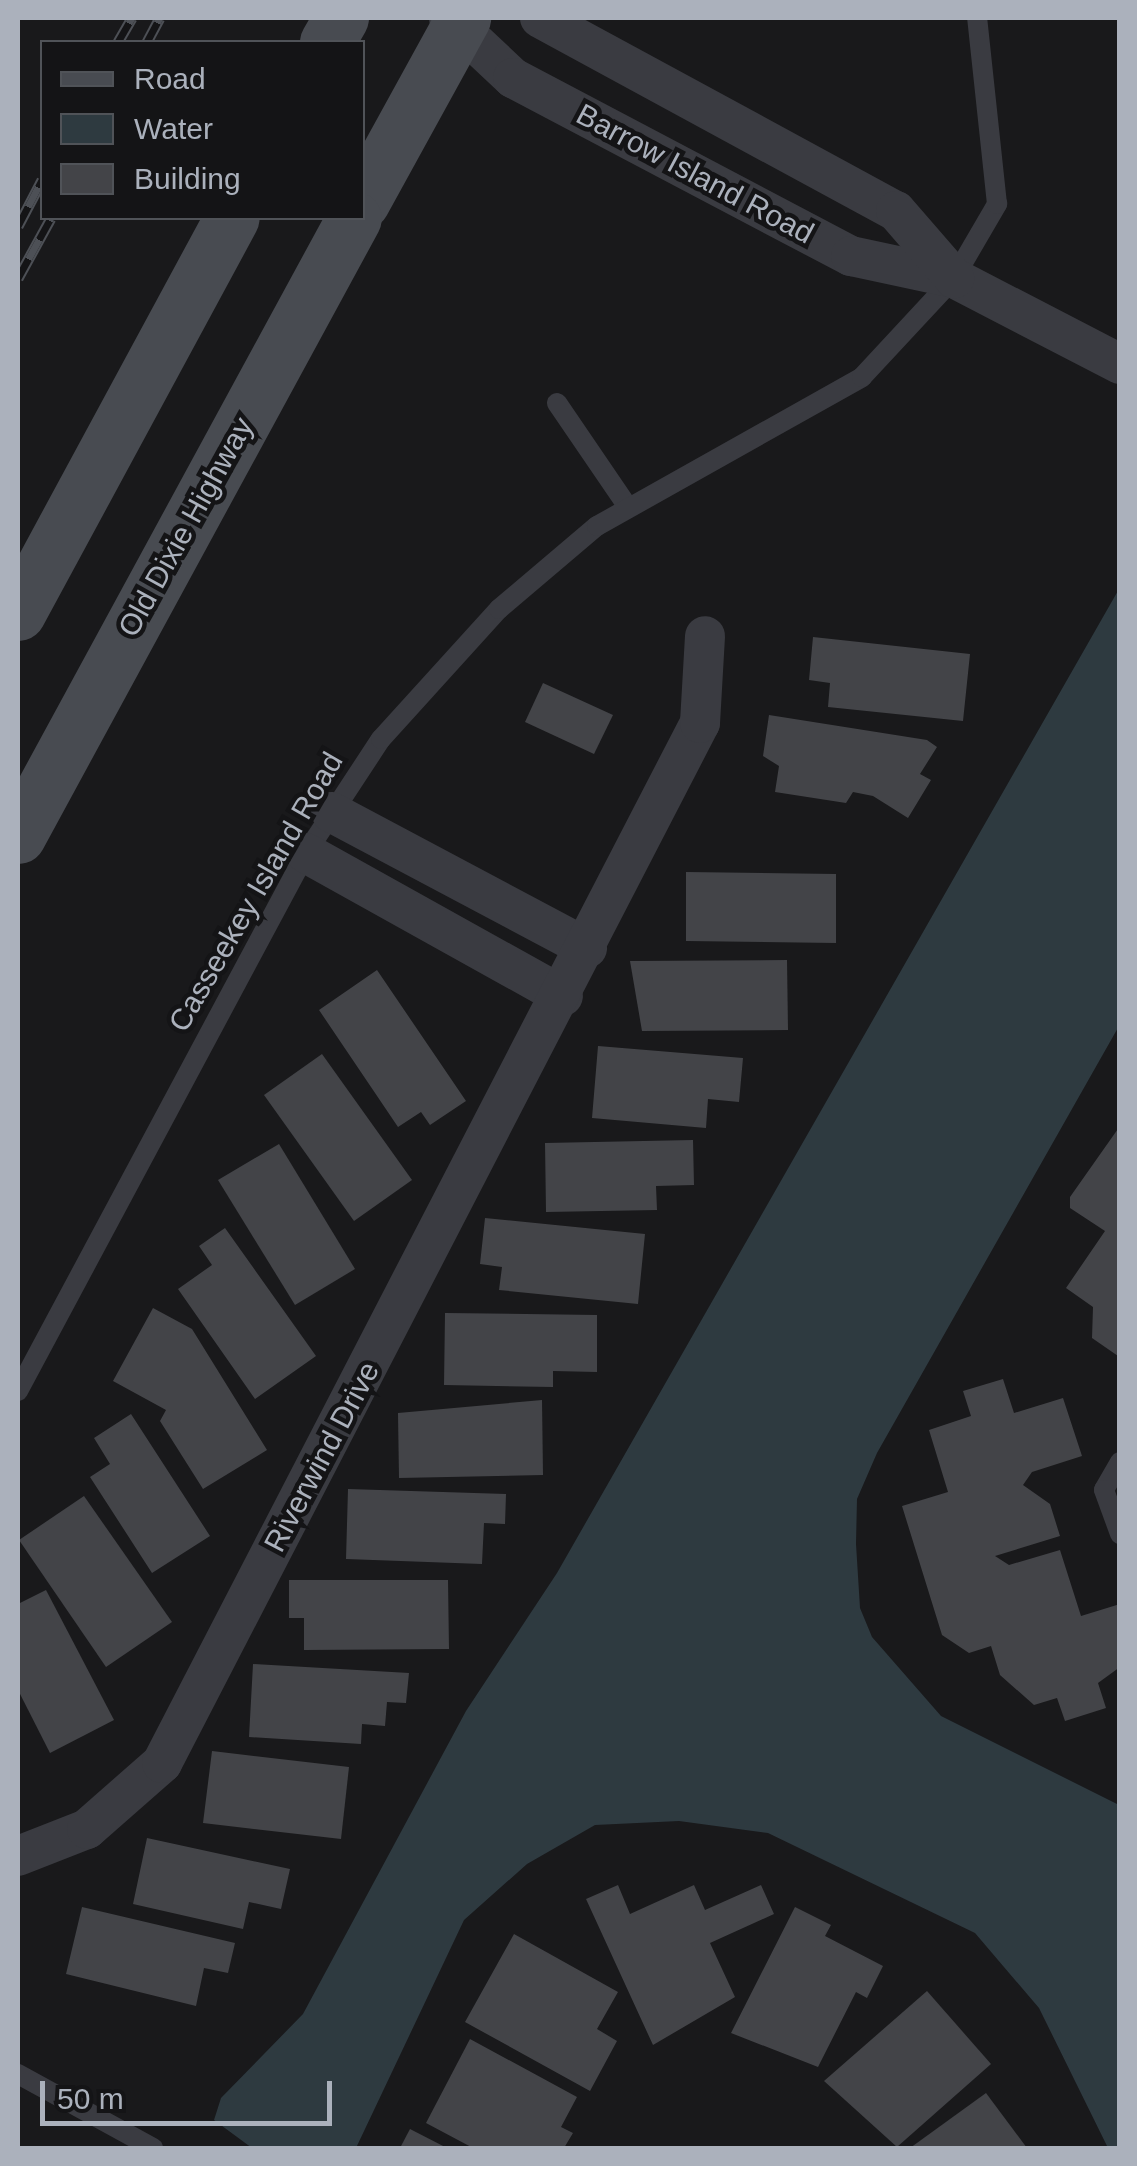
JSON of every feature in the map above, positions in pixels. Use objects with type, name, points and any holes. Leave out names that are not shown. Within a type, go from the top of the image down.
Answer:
[{"type":"main road","points":[[328,40],[341,18]]},
{"type":"main road","points":[[365,197],[463,19]]},
{"type":"main road","points":[[18,613],[231,220]]},
{"type":"main road","name":"Old Dixie Highway","points":[[18,836],[353,220]]},
{"type":"street","name":"Barrow Island Road","points":[[540,18],[896,211],[954,278]]},
{"type":"street","name":"Barrow Island Road","points":[[463,19],[513,78],[851,256],[954,278],[1120,364]]},
{"type":"street","name":"Riverwind Drive","points":[[18,1856],[87,1830],[162,1763],[563,996],[700,723],[705,636]]},
{"type":"street","points":[[331,812],[587,948]]},
{"type":"street","points":[[306,853],[563,996]]},
{"type":"lane","name":"Casseekey Island Road","points":[[18,1391],[306,853],[381,740],[499,609],[628,507],[862,376],[954,278],[997,204],[976,18]]},
{"type":"lane","points":[[557,403],[628,507]]},
{"type":"lane","points":[[1120,1462],[1104,1490],[1120,1534]]},
{"type":"lane","points":[[18,2074],[153,2148]]},
{"type":"water","points":[[1119,589],[1119,1026],[877,1453],[857,1499],[856,1544],[860,1608],[872,1637],[941,1716],[1119,1805],[1119,2148],[1108,2148],[1039,2008],[975,1933],[768,1833],[679,1821],[595,1825],[527,1864],[464,1920],[356,2148],[252,2148],[214,2120],[221,2098],[303,2014],[466,1711],[557,1573]]},
{"type":"building","points":[[813,637],[970,654],[963,721],[828,707],[830,683],[809,680]]},
{"type":"building","points":[[543,683],[613,715],[594,754],[525,722]]},
{"type":"building","points":[[769,715],[927,740],[937,747],[920,774],[931,780],[908,818],[873,796],[853,792],[846,803],[775,792],[779,766],[763,756]]},
{"type":"building","points":[[686,872],[836,874],[836,943],[686,941]]},
{"type":"building","points":[[787,960],[788,1030],[642,1031],[630,961]]},
{"type":"building","points":[[377,970],[466,1101],[430,1125],[421,1112],[398,1127],[319,1010]]},
{"type":"building","points":[[598,1046],[743,1058],[739,1102],[708,1099],[706,1128],[592,1118]]},
{"type":"building","points":[[322,1054],[412,1180],[354,1221],[264,1095]]},
{"type":"building","points":[[1120,1126],[1118,1356],[1092,1338],[1093,1307],[1066,1288],[1105,1231],[1070,1208],[1070,1197]]},
{"type":"building","points":[[693,1140],[694,1185],[656,1186],[657,1210],[546,1212],[545,1143]]},
{"type":"building","points":[[279,1144],[355,1269],[295,1305],[218,1180]]},
{"type":"building","points":[[485,1218],[645,1234],[638,1304],[499,1290],[502,1267],[480,1264]]},
{"type":"building","points":[[225,1228],[316,1356],[255,1399],[178,1289],[212,1265],[199,1246]]},
{"type":"building","points":[[153,1308],[192,1329],[267,1450],[203,1489],[160,1421],[166,1410],[113,1381]]},
{"type":"building","points":[[445,1313],[597,1315],[597,1372],[553,1371],[553,1387],[444,1385]]},
{"type":"building","points":[[1003,1379],[1014,1413],[1063,1398],[1082,1456],[1032,1472],[1023,1485],[1050,1504],[1060,1536],[995,1556],[1009,1565],[1060,1550],[1081,1616],[1120,1604],[1120,1667],[1098,1683],[1106,1708],[1065,1721],[1057,1698],[1034,1705],[1000,1675],[991,1646],[969,1653],[942,1635],[902,1506],[948,1492],[929,1430],[971,1416],[963,1391]]},
{"type":"building","points":[[542,1400],[543,1475],[399,1478],[398,1413]]},
{"type":"building","points":[[131,1414],[210,1536],[152,1573],[90,1477],[110,1464],[94,1438]]},
{"type":"building","points":[[348,1489],[506,1494],[505,1524],[484,1523],[482,1564],[346,1559]]},
{"type":"building","points":[[84,1496],[172,1622],[106,1667],[19,1540]]},
{"type":"building","points":[[289,1580],[448,1580],[449,1649],[304,1650],[304,1618],[289,1618]]},
{"type":"building","points":[[46,1590],[114,1720],[50,1753],[18,1690],[18,1604]]},
{"type":"building","points":[[253,1664],[409,1673],[406,1703],[387,1702],[385,1726],[362,1724],[361,1744],[249,1737]]},
{"type":"building","points":[[212,1751],[349,1767],[341,1839],[203,1823]]},
{"type":"building","points":[[147,1838],[290,1869],[281,1909],[249,1902],[243,1929],[133,1904]]},
{"type":"building","points":[[618,1885],[630,1914],[694,1885],[705,1910],[761,1885],[774,1914],[710,1943],[735,1997],[653,2045],[586,1899]]},
{"type":"building","points":[[82,1907],[235,1943],[228,1973],[204,1968],[196,2006],[66,1974]]},
{"type":"building","points":[[795,1907],[831,1925],[825,1936],[883,1966],[867,1998],[856,1992],[818,2067],[731,2033]]},
{"type":"building","points":[[514,1934],[618,1992],[597,2029],[617,2041],[590,2091],[465,2022]]},
{"type":"building","points":[[927,1991],[991,2064],[897,2147],[824,2081]]},
{"type":"building","points":[[470,2039],[577,2097],[561,2127],[573,2133],[564,2148],[473,2148],[426,2123]]},
{"type":"building","points":[[986,2093],[1027,2148],[910,2148]]},
{"type":"building","points":[[410,2129],[447,2148],[400,2148]]},
{"type":"railway","points":[[119,40],[132,18]]},
{"type":"railway","points":[[148,40],[160,18]]},
{"type":"railway","points":[[18,226],[40,184]]},
{"type":"railway","points":[[18,278],[50,220]]}]
